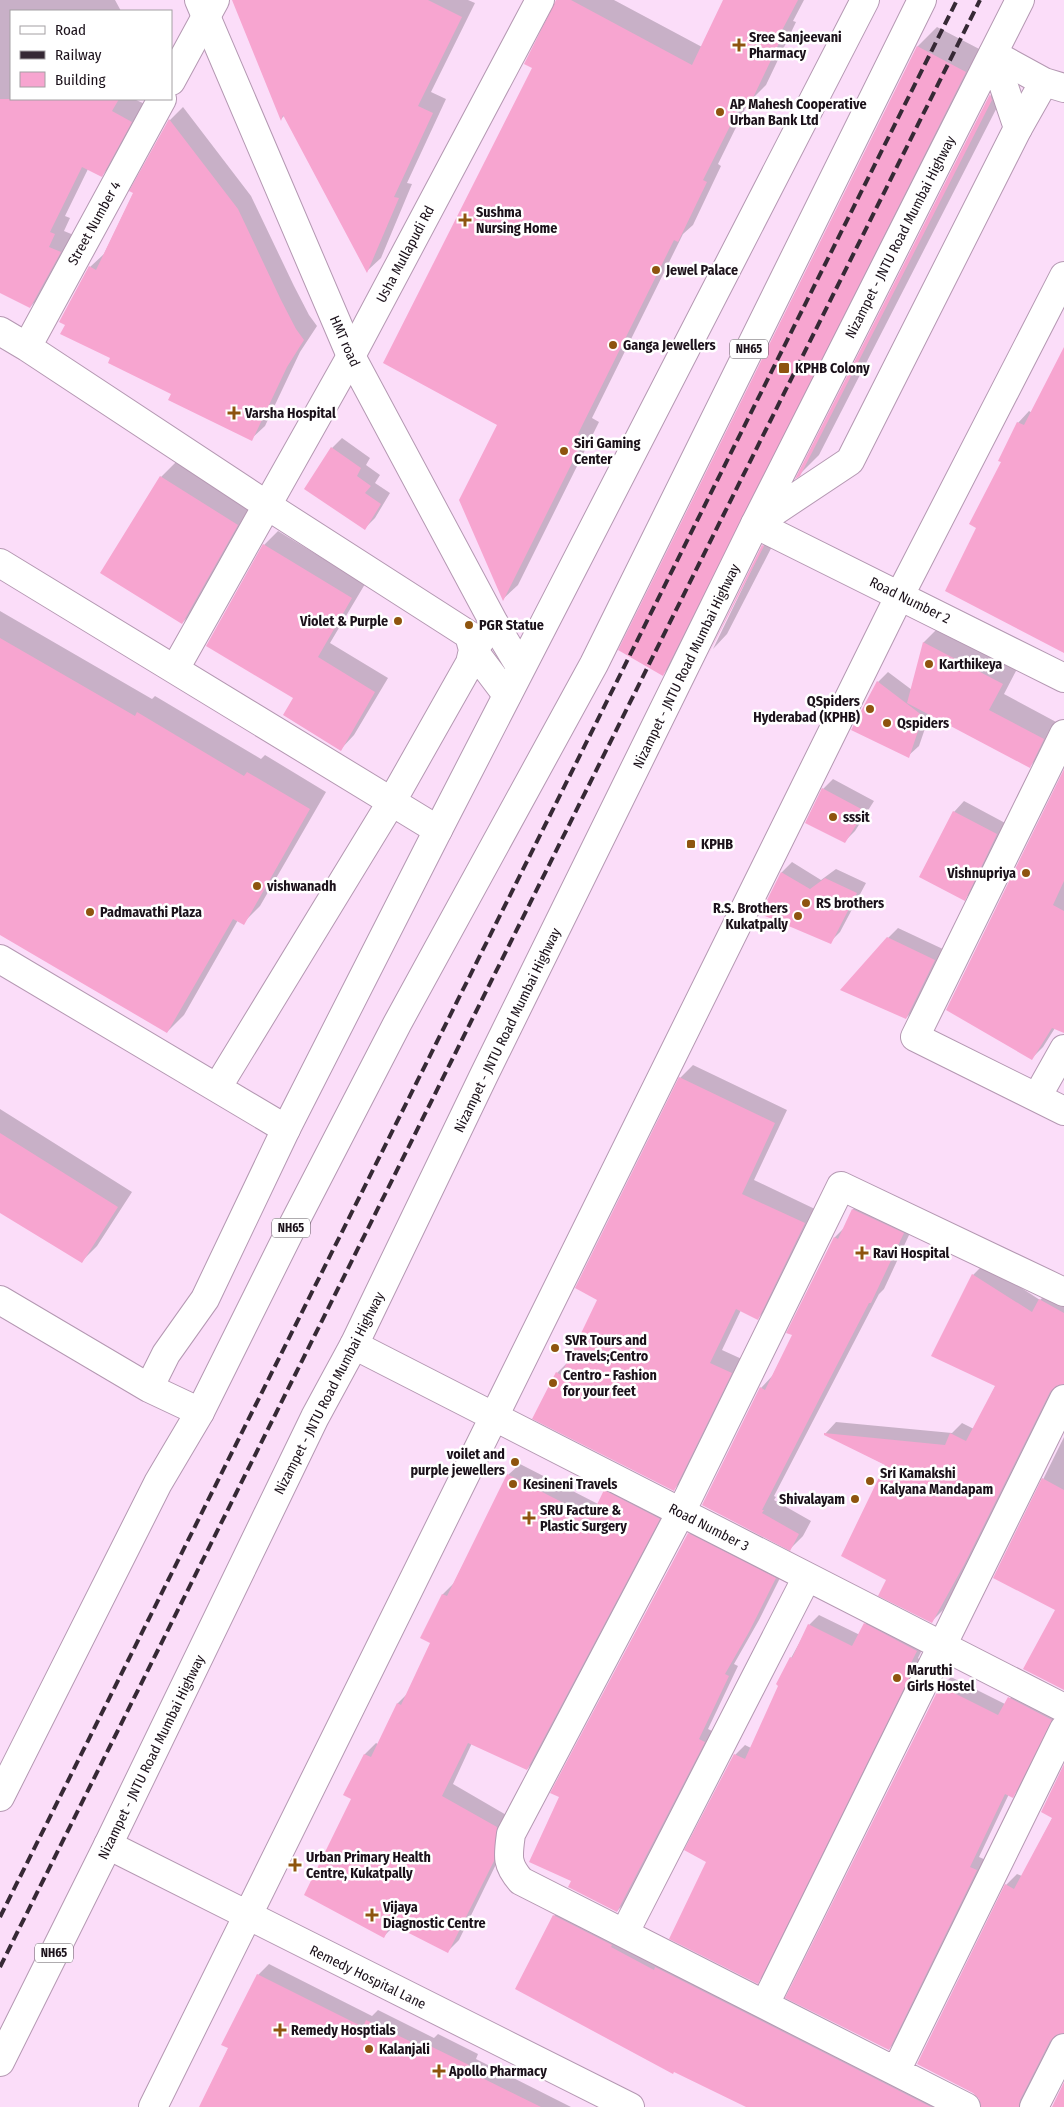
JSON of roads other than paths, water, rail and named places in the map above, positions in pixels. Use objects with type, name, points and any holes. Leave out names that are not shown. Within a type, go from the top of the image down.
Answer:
[{"type":"main road","name":"Usha Mullapudi Rd","points":[[175,669],[351,356],[540,0]]},
{"type":"main road","points":[[149,1388],[166,1354],[205,1299],[286,1129],[865,0]]},
{"type":"main road","name":"NH65","points":[[0,1797],[158,1483],[200,1412],[291,1229],[397,1024],[594,664],[922,0]]},
{"type":"main road","name":"Nizampet - JNTU Road Mumbai Highway","points":[[0,2062],[108,1845],[315,1417],[354,1345],[484,1075],[755,524],[1020,0]]},
{"type":"main road","name":"HMT road","points":[[207,5],[351,356],[494,623],[521,668]]},
{"type":"main road","points":[[172,79],[207,5]]},
{"type":"main road","points":[[755,524],[850,461],[1018,128],[1054,85],[993,54]]},
{"type":"main road","points":[[993,54],[1018,128]]},
{"type":"main road","name":"Street Number 4","points":[[27,347],[161,100]]},
{"type":"main road","points":[[153,2107],[900,595],[1064,276]]},
{"type":"main road","points":[[0,331],[469,635],[473,650],[507,695]]},
{"type":"main road","name":"Road Number 2","points":[[755,524],[1064,678]]},
{"type":"main road","points":[[0,563],[438,830]]},
{"type":"main road","points":[[217,1088],[392,801],[470,663],[473,650],[494,623]]},
{"type":"main road","points":[[1064,734],[915,1037],[1064,1111]]},
{"type":"main road","points":[[0,959],[286,1129]]},
{"type":"main road","points":[[1037,1098],[1064,1049]]},
{"type":"main road","points":[[966,2107],[521,1881],[511,1870],[508,1856],[511,1834],[682,1512],[841,1186],[1064,1292]]},
{"type":"main road","points":[[0,1300],[149,1388],[200,1412]]},
{"type":"main road","name":"Road Number 3","points":[[354,1345],[1064,1708]]},
{"type":"main road","points":[[765,2004],[1064,1399]]},
{"type":"main road","points":[[624,1932],[806,1577]]},
{"type":"main road","points":[[896,2071],[1064,1729]]},
{"type":"main road","name":"Remedy Hospital Lane","points":[[108,1845],[248,1917],[630,2107]]},
{"type":"main road","points":[[1034,2107],[1064,2048]]},
{"type":"railway","points":[[0,1917],[957,0]]},
{"type":"railway","points":[[0,1967],[980,0]]},
{"type":"place","name":"Sree Sanjeevani Pharmacy","points":[[739,45]]},
{"type":"place","name":"AP Mahesh Cooperative Urban Bank Ltd","points":[[720,112]]},
{"type":"place","name":"Sushma Nursing Home","points":[[465,220]]},
{"type":"place","name":"Jewel Palace","points":[[656,270]]},
{"type":"place","name":"Ganga Jewellers","points":[[613,345]]},
{"type":"place","name":"KPHB Colony","points":[[784,368]]},
{"type":"place","name":"Varsha Hospital","points":[[234,413]]},
{"type":"place","name":"Siri Gaming Center","points":[[564,451]]},
{"type":"place","name":"Violet & Purple","points":[[398,621]]},
{"type":"place","name":"PGR Statue","points":[[469,625]]},
{"type":"place","name":"Karthikeya","points":[[929,664]]},
{"type":"place","name":"QSpiders Hyderabad (KPHB)","points":[[870,709]]},
{"type":"place","name":"Qspiders","points":[[887,723]]},
{"type":"place","name":"sssit","points":[[833,817]]},
{"type":"place","name":"KPHB","points":[[691,844]]},
{"type":"place","name":"Vishnupriya","points":[[1026,873]]},
{"type":"place","name":"vishwanadh","points":[[257,886]]},
{"type":"place","name":"RS brothers","points":[[806,903]]},
{"type":"place","name":"Padmavathi Plaza","points":[[90,912]]},
{"type":"place","name":"R.S. Brothers Kukatpally","points":[[798,916]]},
{"type":"place","name":"Ravi Hospital","points":[[862,1253]]},
{"type":"place","name":"SVR Tours and Travels;Centro","points":[[555,1348]]},
{"type":"place","name":"Centro - Fashion for your feet","points":[[553,1383]]},
{"type":"place","name":"voilet and purple jewellers","points":[[515,1462]]},
{"type":"place","name":"Sri Kamakshi Kalyana Mandapam","points":[[870,1481]]},
{"type":"place","name":"Kesineni Travels","points":[[513,1484]]},
{"type":"place","name":"Shivalayam","points":[[855,1499]]},
{"type":"place","name":"SRU Facture & Plastic Surgery","points":[[529,1518]]},
{"type":"place","name":"Maruthi Girls Hostel","points":[[897,1678]]},
{"type":"place","name":"Urban Primary Health Centre, Kukatpally","points":[[295,1865]]},
{"type":"place","name":"Vijaya Diagnostic Centre","points":[[372,1915]]},
{"type":"place","name":"Remedy Hosptials","points":[[280,2030]]},
{"type":"place","name":"Kalanjali","points":[[369,2049]]},
{"type":"place","name":"Apollo Pharmacy","points":[[439,2071]]}]
